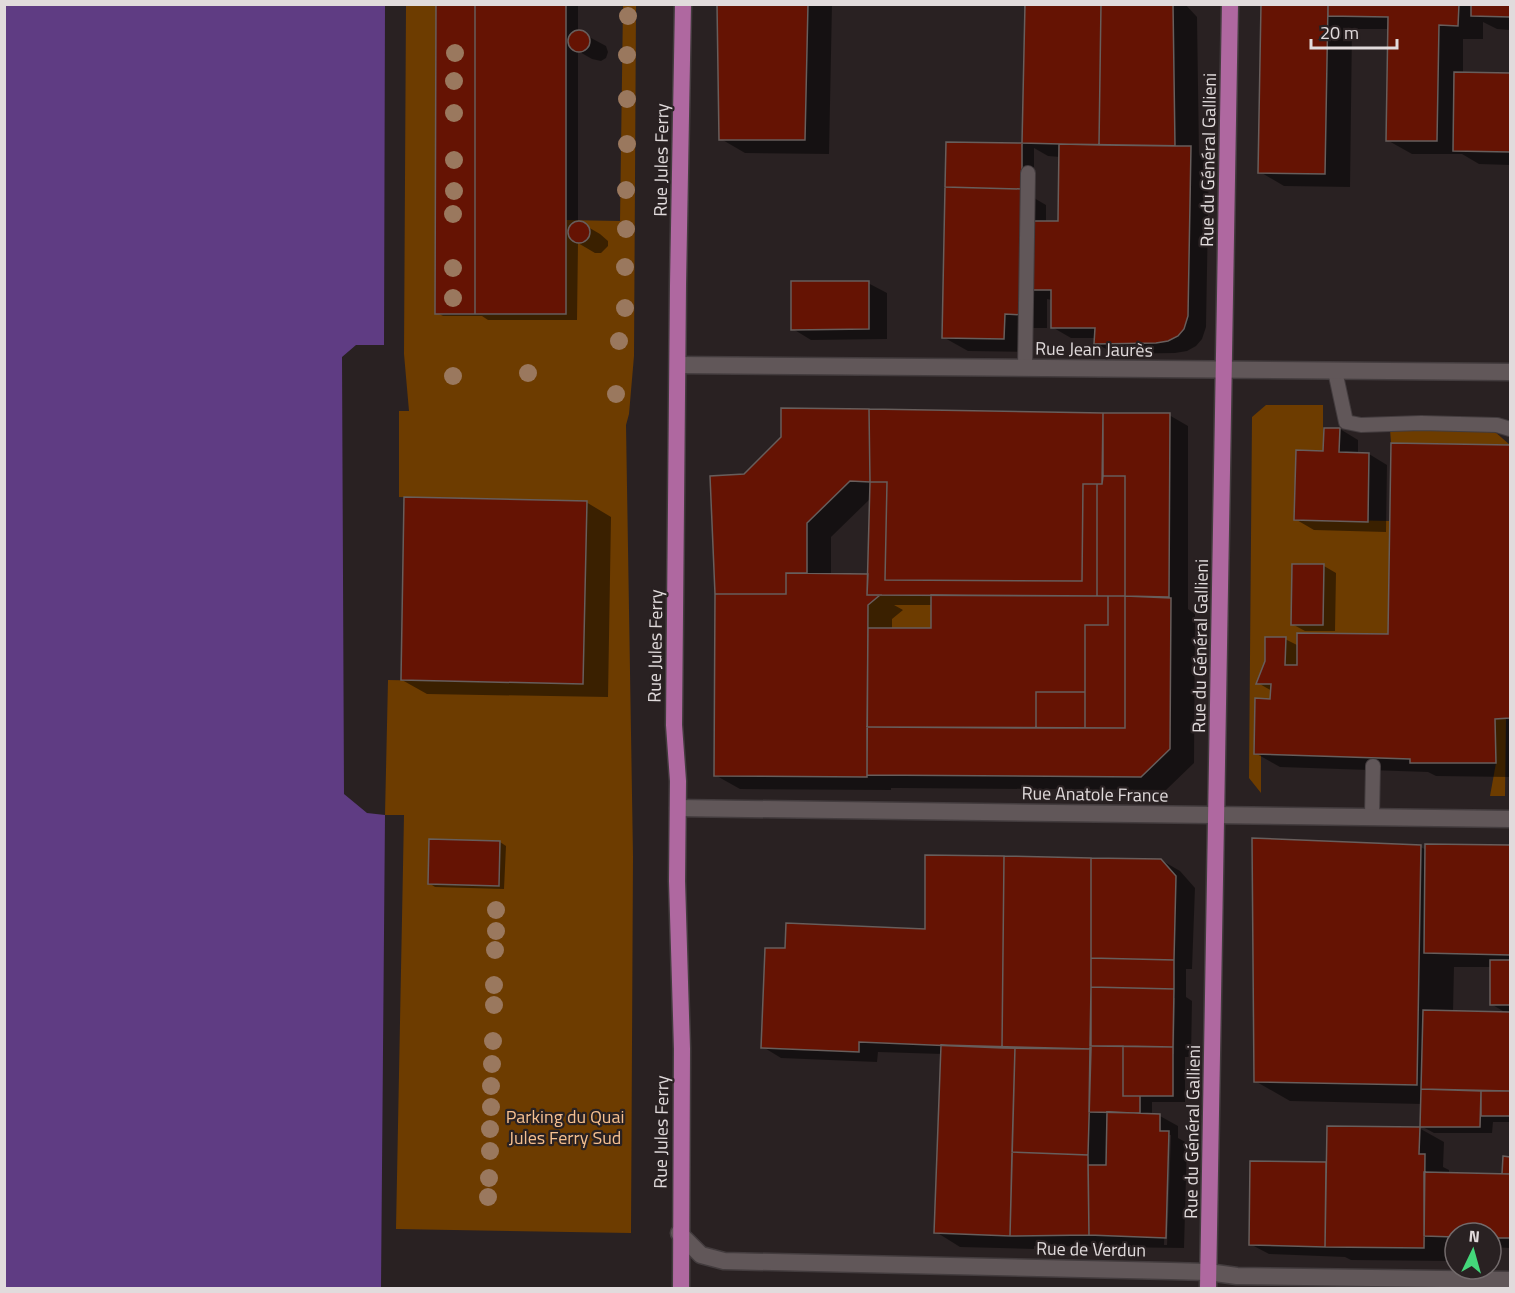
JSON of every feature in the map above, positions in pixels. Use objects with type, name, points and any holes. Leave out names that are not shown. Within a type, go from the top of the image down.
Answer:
[{"type":"main road","name":"Rue Jules Ferry","points":[[681,1288],[682,1049],[677,881],[678,808],[674,725],[683,4]]},
{"type":"main road","name":"Rue du Général Gallieni","points":[[1208,1280],[1230,4]]},
{"type":"street","name":"Rue Jean Jaurès","points":[[678,365],[1510,372]]},
{"type":"street","name":"Rue Anatole France","points":[[678,808],[1510,819]]},
{"type":"street","name":"Rue de Verdun","points":[[680,1233],[701,1255],[724,1261],[1208,1280],[1238,1276],[1510,1280]]},
{"type":"lane","points":[[1025,368],[1028,173]]},
{"type":"lane","points":[[1335,371],[1346,422],[1361,425],[1421,423],[1497,425],[1510,429]]},
{"type":"lane","points":[[1372,816],[1373,766]]},
{"type":"green space","name":"Parking du Quai Jules Ferry Sud","points":[[406,5],[436,5],[435,313],[445,315],[566,314],[566,220],[620,221],[623,5],[636,5],[634,356],[626,425],[633,856],[631,1233],[396,1229],[404,815],[385,815],[388,680],[583,684],[586,501],[399,497],[399,411],[409,411],[404,354]]},
{"type":"green space","points":[[1266,405],[1323,405],[1323,451],[1296,451],[1294,519],[1390,521],[1388,634],[1298,633],[1297,665],[1285,665],[1286,637],[1266,637],[1265,661],[1256,683],[1271,684],[1270,699],[1255,699],[1254,754],[1261,754],[1261,793],[1249,778],[1252,417]]},
{"type":"green space","points":[[1390,429],[1494,431],[1510,445],[1391,443]]},
{"type":"green space","points":[[880,595],[931,595],[931,628],[868,628],[868,605]]},
{"type":"green space","points":[[1506,718],[1505,796],[1490,796],[1496,763],[1495,719]]},
{"type":"shaded area","points":[[5,4],[385,5],[384,345],[356,345],[342,357],[344,794],[367,813],[385,815],[381,1288],[5,1288]]},
{"type":"building","points":[[436,4],[475,4],[475,314],[435,314]]},
{"type":"building","points":[[475,4],[566,4],[566,314],[475,314]]},
{"type":"building","points":[[717,4],[808,4],[805,140],[719,140]]},
{"type":"building","points":[[1025,4],[1101,4],[1099,145],[1022,143]]},
{"type":"building","points":[[1101,4],[1173,4],[1175,146],[1099,145]]},
{"type":"building","points":[[1261,4],[1328,4],[1325,174],[1258,173]]},
{"type":"building","points":[[1328,4],[1459,4],[1458,26],[1439,25],[1437,141],[1386,141],[1388,17],[1328,16]]},
{"type":"building","points":[[1471,4],[1510,4],[1510,17],[1471,16]]},
{"type":"building","points":[[579,30],[587,33],[590,41],[587,49],[579,52],[571,49],[568,41],[571,33]]},
{"type":"building","points":[[1454,72],[1510,73],[1510,152],[1453,151]]},
{"type":"building","points":[[946,142],[1022,143],[1022,189],[945,187]]},
{"type":"building","points":[[1059,144],[1191,146],[1188,316],[1184,329],[1178,336],[1156,343],[1094,344],[1095,328],[1051,328],[1051,290],[1029,290],[1029,221],[1058,221]]},
{"type":"building","points":[[945,187],[1022,189],[1023,315],[1005,314],[1004,339],[942,338]]},
{"type":"building","points":[[579,221],[587,224],[590,232],[587,240],[579,243],[571,240],[568,232],[571,224]]},
{"type":"building","points":[[791,281],[869,281],[869,329],[791,330]]},
{"type":"building","points":[[781,408],[869,409],[870,482],[850,481],[807,523],[807,573],[786,573],[786,594],[715,594],[710,476],[744,474],[781,437]]},
{"type":"building","points":[[869,409],[1103,413],[1102,484],[1083,484],[1082,581],[885,580],[887,482],[870,482]]},
{"type":"building","points":[[1103,413],[1170,413],[1169,597],[1125,596],[1125,476],[1103,476]]},
{"type":"building","points":[[1324,428],[1340,428],[1339,452],[1369,453],[1368,522],[1294,520],[1296,450],[1323,451]]},
{"type":"building","points":[[1391,443],[1510,445],[1510,718],[1495,719],[1496,763],[1410,763],[1410,759],[1254,754],[1255,698],[1270,699],[1271,684],[1256,684],[1265,661],[1265,637],[1286,637],[1285,665],[1297,665],[1297,633],[1388,634]]},
{"type":"building","points":[[1103,476],[1125,476],[1125,596],[1097,596],[1097,484],[1102,484]]},
{"type":"building","points":[[870,482],[887,482],[885,580],[1082,581],[1083,484],[1097,484],[1097,596],[867,595]]},
{"type":"building","points":[[404,497],[587,501],[583,684],[401,680]]},
{"type":"building","points":[[1292,564],[1324,564],[1323,625],[1291,625]]},
{"type":"building","points":[[786,573],[868,574],[867,595],[880,595],[868,605],[867,777],[714,776],[715,594],[786,594]]},
{"type":"building","points":[[931,595],[1108,596],[1108,625],[1085,625],[1085,692],[1036,692],[1036,728],[867,727],[868,628],[931,628]]},
{"type":"building","points":[[1108,596],[1125,596],[1125,728],[1085,728],[1085,625],[1108,625]]},
{"type":"building","points":[[1125,596],[1171,598],[1170,749],[1141,777],[867,775],[867,727],[1125,728]]},
{"type":"building","points":[[1036,692],[1085,692],[1085,728],[1036,728]]},
{"type":"building","points":[[1252,838],[1421,845],[1417,1085],[1254,1082]]},
{"type":"building","points":[[429,839],[500,841],[499,886],[428,884]]},
{"type":"building","points":[[1425,844],[1510,845],[1510,955],[1424,953]]},
{"type":"building","points":[[925,855],[1004,856],[1002,1048],[859,1042],[859,1052],[761,1048],[765,948],[785,948],[786,923],[925,929]]},
{"type":"building","points":[[1004,856],[1091,858],[1091,1049],[1002,1048]]},
{"type":"building","points":[[1091,858],[1161,859],[1176,876],[1174,960],[1091,958]]},
{"type":"building","points":[[1091,958],[1174,960],[1174,989],[1091,987]]},
{"type":"building","points":[[1490,960],[1510,960],[1510,1005],[1490,1005]]},
{"type":"building","points":[[1091,987],[1174,989],[1173,1047],[1090,1046]]},
{"type":"building","points":[[1423,1010],[1510,1012],[1510,1091],[1421,1089]]},
{"type":"building","points":[[941,1045],[1015,1047],[1010,1236],[934,1233]]},
{"type":"building","points":[[1090,1046],[1123,1046],[1123,1096],[1140,1096],[1140,1113],[1089,1112]]},
{"type":"building","points":[[1123,1046],[1173,1047],[1173,1096],[1123,1096]]},
{"type":"building","points":[[1015,1047],[1091,1049],[1088,1155],[1012,1152]]},
{"type":"building","points":[[1421,1089],[1481,1091],[1480,1127],[1420,1127]]},
{"type":"building","points":[[1481,1091],[1510,1091],[1510,1116],[1481,1116]]},
{"type":"building","points":[[1107,1112],[1160,1114],[1160,1131],[1169,1131],[1166,1238],[1089,1235],[1088,1165],[1106,1165]]},
{"type":"building","points":[[1327,1126],[1420,1127],[1419,1154],[1425,1154],[1424,1248],[1325,1247]]},
{"type":"building","points":[[1012,1152],[1088,1155],[1089,1235],[1010,1236]]},
{"type":"building","points":[[1503,1156],[1510,1157],[1510,1174],[1502,1174]]},
{"type":"building","points":[[1250,1161],[1326,1162],[1325,1247],[1249,1245]]},
{"type":"building","points":[[1424,1172],[1510,1174],[1510,1238],[1503,1238],[1503,1221],[1443,1221],[1443,1237],[1424,1236]]}]
